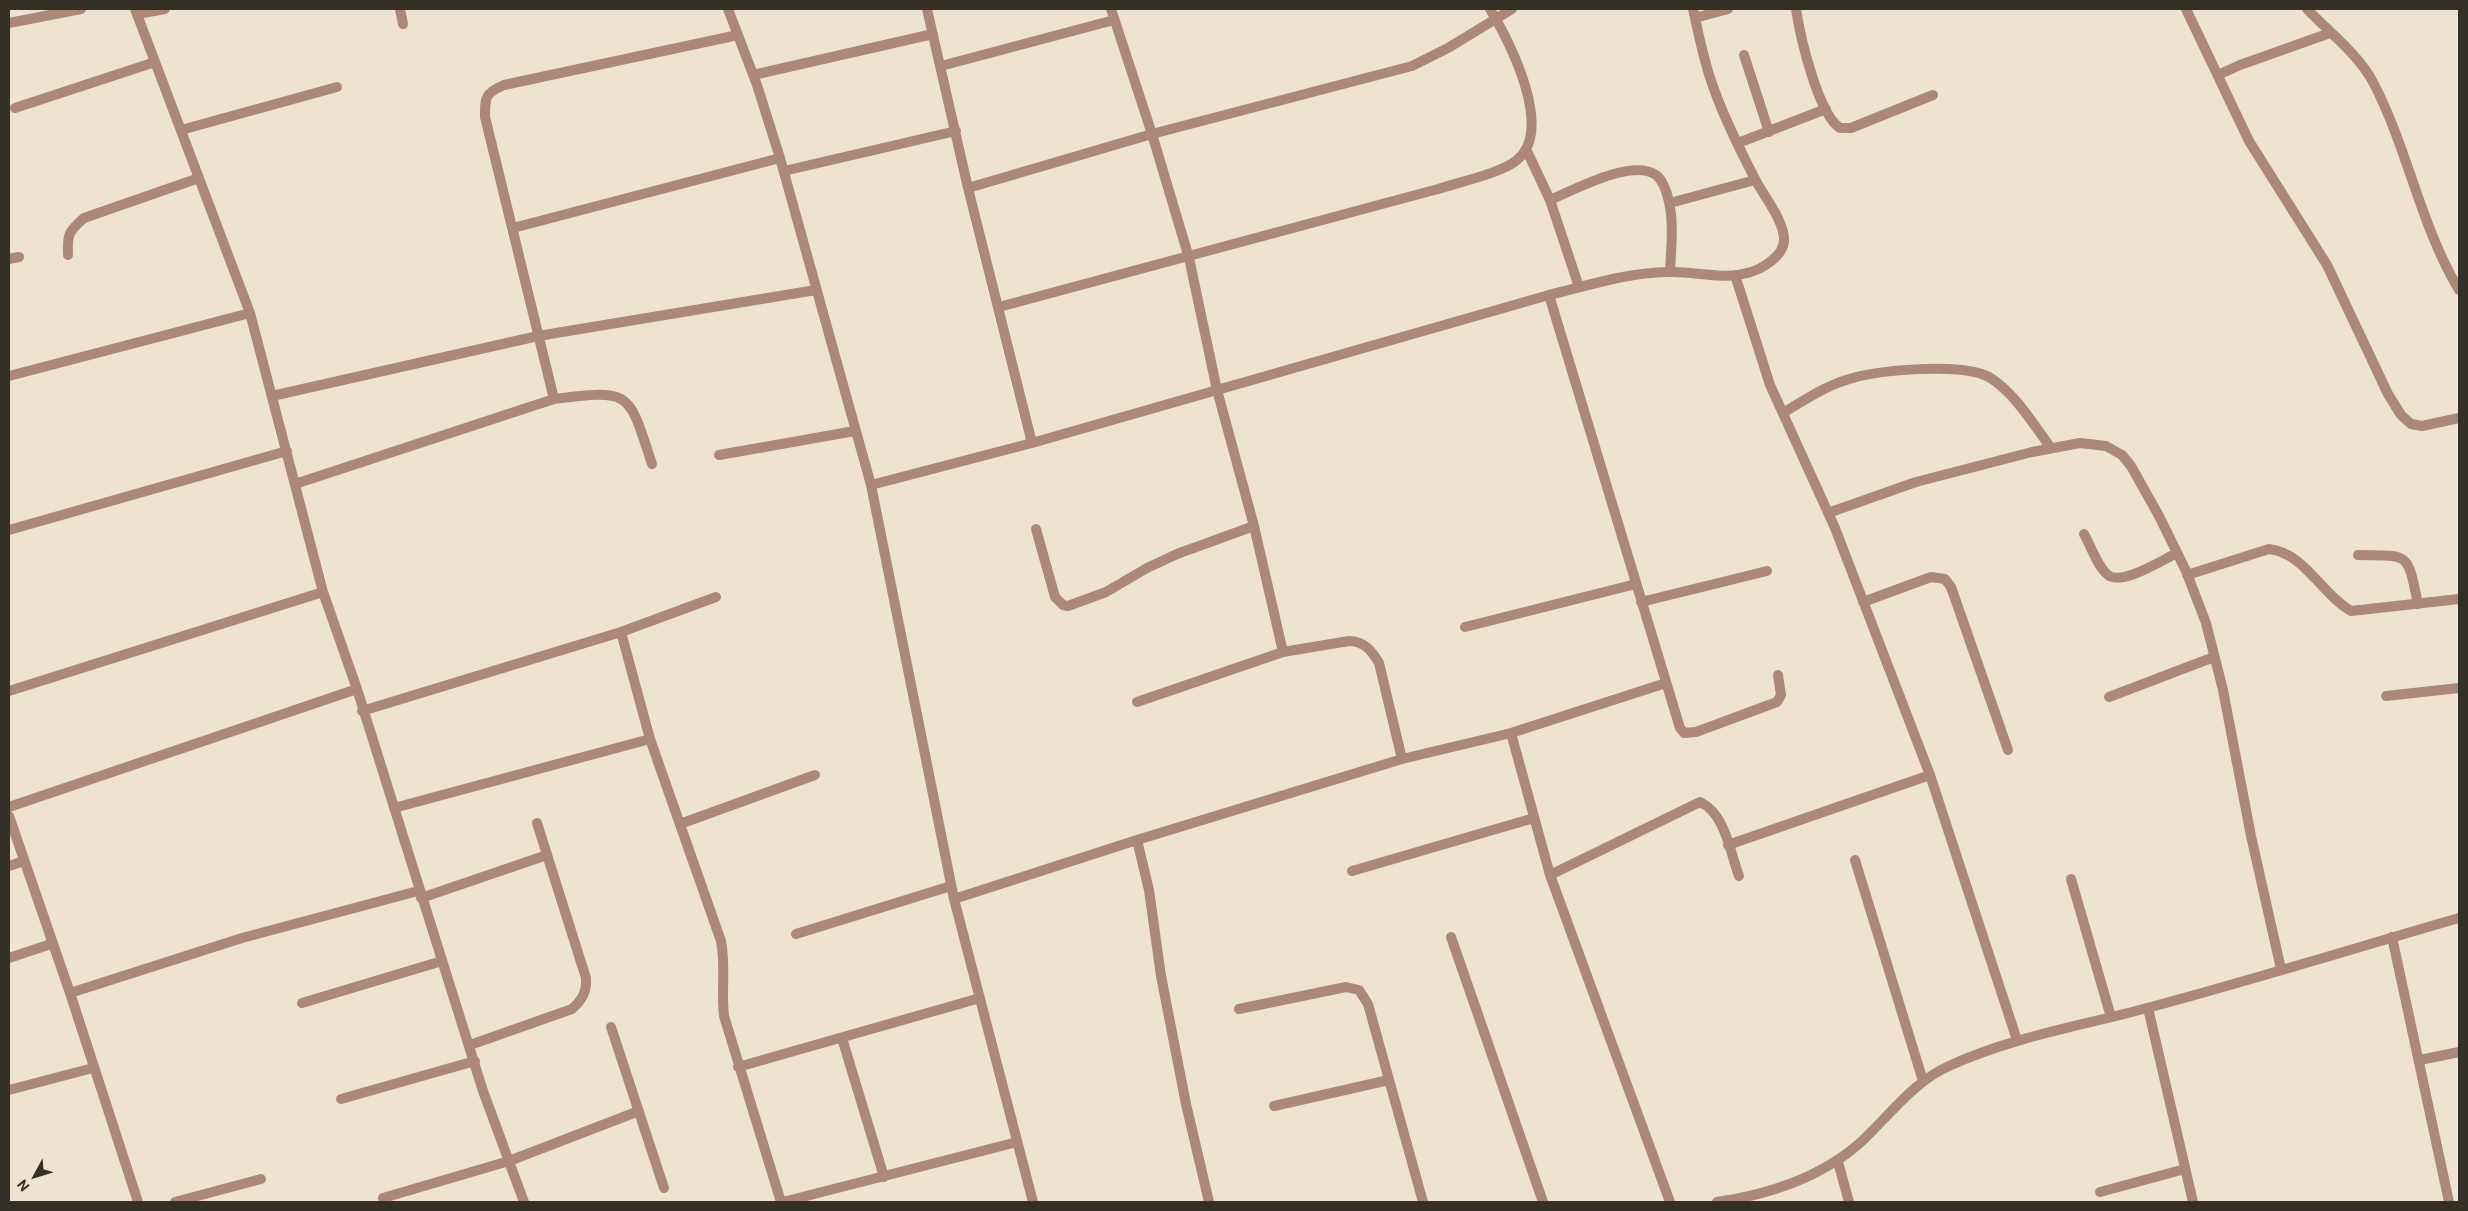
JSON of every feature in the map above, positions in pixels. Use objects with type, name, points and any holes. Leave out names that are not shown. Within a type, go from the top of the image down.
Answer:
[{"type":"street","points":[[9,24],[81,9]]},
{"type":"street","points":[[165,9],[136,11],[250,313],[323,592],[357,689],[362,711],[470,1045],[483,1091],[524,1202]]},
{"type":"street","points":[[400,9],[403,24]]},
{"type":"street","points":[[728,9],[753,75],[784,171],[871,485],[951,886],[1033,1202]]},
{"type":"street","points":[[927,9],[942,66],[968,188],[1032,442]]},
{"type":"street","points":[[1111,9],[1152,134],[1189,258],[1217,390],[1254,526],[1283,652]]},
{"type":"street","points":[[999,307],[1189,258],[1438,189],[1505,167],[1517,161],[1526,149],[1531,134],[1530,111],[1521,72],[1510,43],[1490,9]]},
{"type":"street","points":[[968,188],[1152,134],[1412,66],[1448,48],[1512,9]]},
{"type":"street","points":[[871,485],[1032,442],[1549,295],[1630,274],[1670,272],[1735,275],[1758,270],[1784,246],[1785,237],[1781,225],[1755,180],[1714,89],[1702,53],[1694,13],[1728,9]]},
{"type":"street","points":[[1796,9],[1803,44],[1833,124],[1840,128],[1851,128],[1933,96]]},
{"type":"street","points":[[2186,9],[2249,141],[2326,265],[2388,394],[2401,415],[2411,424],[2422,426],[2459,418]]},
{"type":"street","points":[[2307,9],[2358,60],[2373,81],[2395,131],[2432,236],[2459,290]]},
{"type":"street","points":[[942,66],[1114,20]]},
{"type":"street","points":[[2218,75],[2330,33]]},
{"type":"street","points":[[753,75],[933,34]]},
{"type":"street","points":[[554,399],[486,117],[485,99],[491,90],[504,85],[738,35]]},
{"type":"street","points":[[1744,55],[1770,132]]},
{"type":"street","points":[[16,108],[156,62]]},
{"type":"street","points":[[181,130],[337,87]]},
{"type":"street","points":[[1738,142],[1770,132],[1826,108]]},
{"type":"street","points":[[784,171],[956,131]]},
{"type":"street","points":[[1526,149],[1550,200],[1579,287]]},
{"type":"street","points":[[513,228],[780,158]]},
{"type":"street","points":[[1550,200],[1626,170],[1649,171],[1663,183],[1670,203],[1670,272]]},
{"type":"street","points":[[68,255],[67,238],[72,228],[84,218],[199,178]]},
{"type":"street","points":[[1670,203],[1755,180]]},
{"type":"street","points":[[1735,275],[1770,385],[1828,513],[1930,775],[2017,1040]]},
{"type":"street","points":[[272,396],[538,336],[816,290]]},
{"type":"street","points":[[1549,295],[1680,728],[1684,733],[1696,732],[1777,702],[1781,695],[1778,675]]},
{"type":"street","points":[[9,376],[250,313]]},
{"type":"street","points":[[1783,413],[1826,388],[1848,380],[1904,371],[1968,370],[1988,377],[2008,392],[2051,448]]},
{"type":"street","points":[[295,484],[554,399],[602,393],[619,397],[636,413],[652,464]]},
{"type":"street","points":[[719,455],[855,432]]},
{"type":"street","points":[[1828,513],[1916,482],[2051,448],[2080,443],[2106,446],[2122,455],[2136,474],[2177,553],[2206,623],[2223,690],[2249,828],[2281,969]]},
{"type":"street","points":[[9,530],[287,451]]},
{"type":"street","points":[[1036,529],[1055,596],[1063,605],[1068,606],[1106,592],[1147,568],[1177,554],[1254,526]]},
{"type":"street","points":[[2084,534],[2102,568],[2108,576],[2116,579],[2128,577],[2177,553]]},
{"type":"street","points":[[2187,575],[2268,549],[2278,550],[2308,571],[2342,606],[2351,611],[2459,599]]},
{"type":"street","points":[[2358,554],[2399,556],[2406,560],[2411,568],[2418,604]]},
{"type":"street","points":[[1641,602],[1767,571]]},
{"type":"street","points":[[1863,602],[1931,577],[1946,579],[1952,587],[2008,750]]},
{"type":"street","points":[[1465,627],[1636,584]]},
{"type":"street","points":[[9,691],[323,592]]},
{"type":"street","points":[[362,711],[622,632],[716,597]]},
{"type":"street","points":[[622,632],[650,739],[721,941],[724,956],[722,993],[724,1016],[738,1067],[782,1202],[1017,1142]]},
{"type":"street","points":[[1137,702],[1283,652],[1359,641],[1372,652],[1379,663],[1402,759]]},
{"type":"street","points":[[2109,697],[2214,658]]},
{"type":"street","points":[[954,899],[1137,840],[1402,759],[1511,733],[1666,683]]},
{"type":"street","points":[[2386,696],[2459,688]]},
{"type":"street","points":[[9,807],[357,689]]},
{"type":"street","points":[[1511,733],[1550,875],[1670,1202]]},
{"type":"street","points":[[394,808],[650,739]]},
{"type":"street","points":[[680,824],[815,775]]},
{"type":"street","points":[[1728,844],[1930,775]]},
{"type":"street","points":[[1550,875],[1700,802],[1709,806],[1718,817],[1738,876]]},
{"type":"street","points":[[9,816],[70,993],[138,1202]]},
{"type":"street","points":[[1352,871],[1534,818]]},
{"type":"street","points":[[470,1045],[572,1009],[580,1002],[586,989],[586,978],[537,823]]},
{"type":"street","points":[[1137,840],[1149,890],[1161,976],[1186,1104],[1209,1202]]},
{"type":"street","points":[[70,993],[242,938],[420,894],[547,855]]},
{"type":"street","points":[[1855,860],[1923,1081]]},
{"type":"street","points":[[9,866],[24,861]]},
{"type":"street","points":[[2071,879],[2111,1017]]},
{"type":"street","points":[[796,934],[951,886]]},
{"type":"street","points":[[1717,1202],[1732,1201],[1791,1185],[1838,1162],[1923,1081],[1947,1066],[2017,1040],[2148,1008],[2459,918]]},
{"type":"street","points":[[1451,937],[1543,1202]]},
{"type":"street","points":[[2392,937],[2420,1060],[2449,1202]]},
{"type":"street","points":[[9,958],[52,944]]},
{"type":"street","points":[[302,1003],[442,961]]},
{"type":"street","points":[[1239,1009],[1346,987],[1358,990],[1368,1004],[1422,1202]]},
{"type":"street","points":[[738,1067],[980,998]]},
{"type":"street","points":[[2148,1008],[2193,1202]]},
{"type":"street","points":[[611,1027],[664,1188]]},
{"type":"street","points":[[842,1038],[884,1177]]},
{"type":"street","points":[[2420,1060],[2459,1052]]},
{"type":"street","points":[[341,1099],[475,1061]]},
{"type":"street","points":[[9,1090],[93,1068]]},
{"type":"street","points":[[1274,1106],[1389,1080]]},
{"type":"street","points":[[383,1198],[508,1160],[639,1111]]},
{"type":"street","points":[[1838,1162],[1850,1202]]},
{"type":"street","points":[[2100,1192],[2185,1170]]},
{"type":"street","points":[[175,1202],[261,1179]]}]
